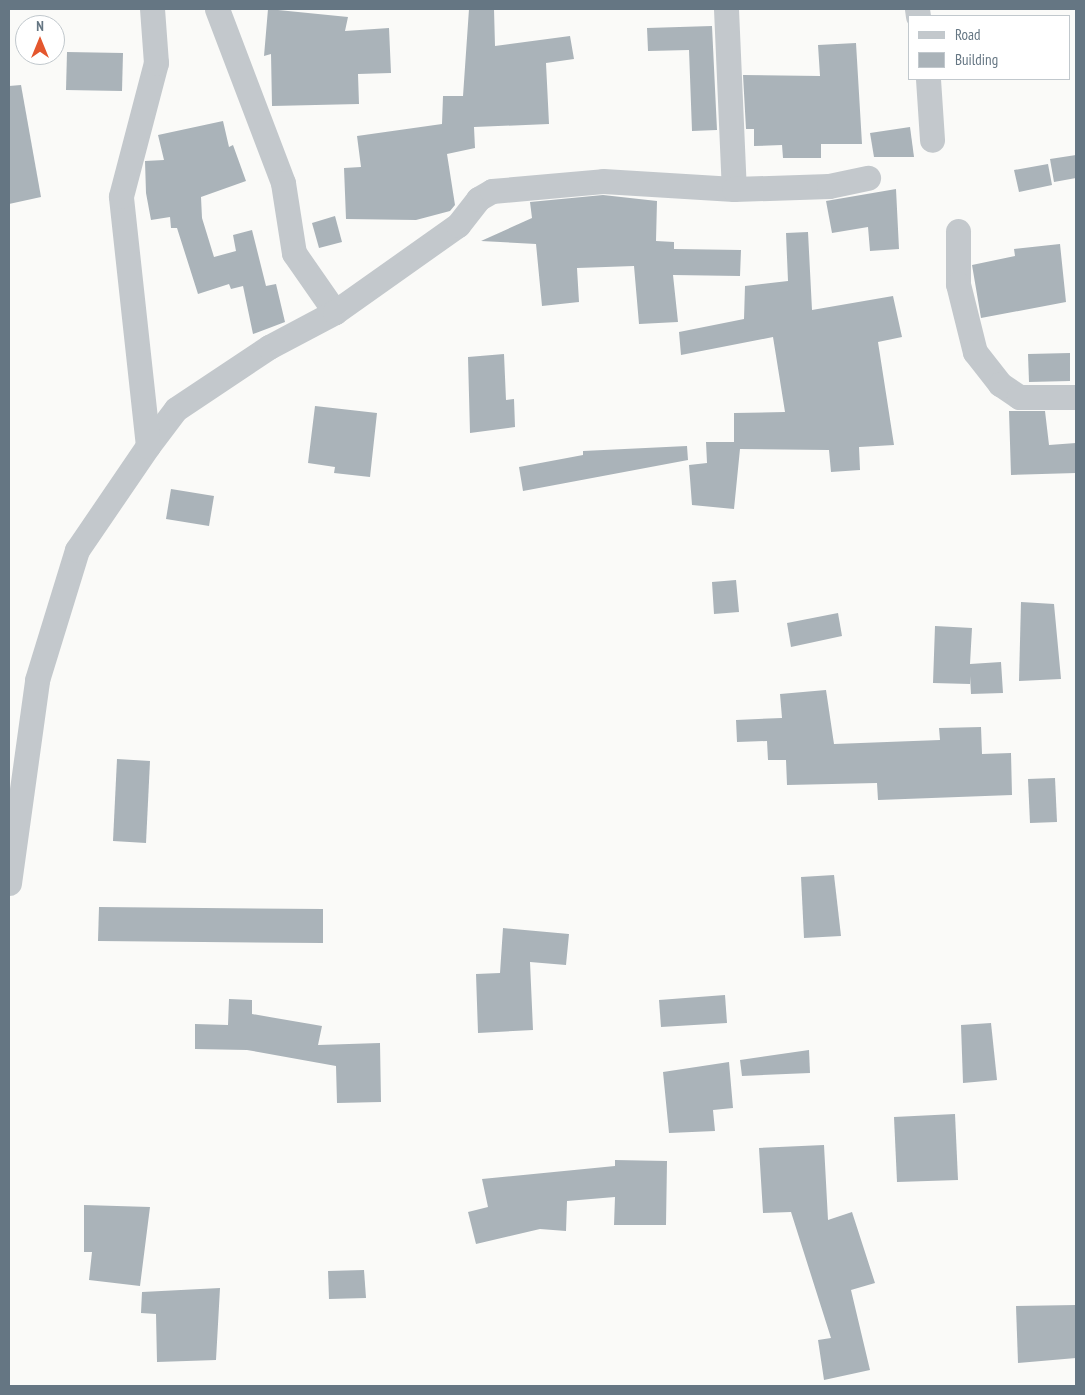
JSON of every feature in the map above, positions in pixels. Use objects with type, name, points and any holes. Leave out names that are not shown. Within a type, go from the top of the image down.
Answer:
[{"type":"street","points":[[148,446],[121,196],[156,63],[152,9]]},
{"type":"street","points":[[217,9],[283,183],[294,253],[336,312]]},
{"type":"street","points":[[726,9],[734,189]]},
{"type":"street","points":[[928,80],[932,140]]},
{"type":"street","points":[[9,883],[37,680],[77,550],[148,446],[176,409],[268,347],[336,312],[458,225],[478,199],[492,191],[603,181],[734,189],[829,186],[868,178]]},
{"type":"street","points":[[958,231],[958,284],[976,352],[1000,384],[1019,397],[1076,397]]},
{"type":"building","points":[[268,9],[348,17],[345,31],[389,28],[391,73],[358,74],[359,104],[272,106],[271,54],[264,56]]},
{"type":"building","points":[[469,9],[494,9],[495,46],[570,36],[574,59],[546,63],[549,124],[474,127],[475,148],[447,154],[455,205],[450,211],[416,220],[346,219],[344,168],[361,167],[357,136],[442,124],[443,96],[463,96]]},
{"type":"building","points":[[712,26],[717,130],[692,131],[689,50],[648,51],[647,28]]},
{"type":"building","points":[[856,43],[862,144],[821,144],[821,158],[783,158],[782,145],[754,146],[754,129],[746,129],[743,75],[820,76],[818,45]]},
{"type":"building","points":[[67,52],[123,53],[122,91],[66,90]]},
{"type":"building","points":[[21,85],[41,197],[9,204],[9,86]]},
{"type":"building","points":[[223,121],[229,147],[233,145],[246,181],[201,197],[202,218],[214,257],[236,251],[233,235],[252,230],[266,286],[276,284],[285,322],[253,334],[243,286],[231,289],[229,284],[198,294],[177,228],[171,228],[170,217],[151,220],[146,193],[145,161],[164,160],[158,135]]},
{"type":"building","points":[[910,127],[914,157],[874,157],[870,133]]},
{"type":"building","points":[[1076,155],[1076,178],[1054,182],[1050,159]]},
{"type":"building","points":[[1048,164],[1052,185],[1019,192],[1014,170]]},
{"type":"building","points":[[896,189],[899,249],[870,251],[868,227],[832,233],[826,201]]},
{"type":"building","points":[[603,195],[657,201],[656,241],[674,242],[674,249],[741,250],[740,276],[673,275],[678,322],[639,324],[634,266],[577,268],[579,302],[542,306],[536,244],[481,241],[532,218],[530,202]]},
{"type":"building","points":[[335,216],[342,242],[319,248],[312,223]]},
{"type":"building","points":[[808,232],[812,310],[893,296],[902,337],[878,342],[894,445],[859,447],[860,470],[831,472],[829,450],[740,449],[734,509],[692,505],[689,465],[707,463],[706,442],[734,442],[734,413],[785,412],[773,337],[681,355],[679,332],[744,319],[745,286],[788,281],[786,233]]},
{"type":"building","points":[[1060,244],[1066,302],[981,318],[972,265],[1015,256],[1014,249]]},
{"type":"building","points":[[1070,353],[1070,381],[1029,382],[1028,354]]},
{"type":"building","points":[[504,354],[506,400],[514,399],[515,427],[470,433],[468,357]]},
{"type":"building","points":[[315,406],[377,413],[370,477],[334,473],[335,467],[308,463]]},
{"type":"building","points":[[1009,411],[1045,411],[1049,445],[1076,443],[1076,473],[1011,475]]},
{"type":"building","points":[[687,446],[688,460],[523,491],[519,467],[583,455],[583,451]]},
{"type":"building","points":[[171,489],[214,496],[209,526],[166,519]]},
{"type":"building","points":[[736,580],[739,612],[714,614],[712,582]]},
{"type":"building","points":[[1021,602],[1054,604],[1061,679],[1019,681]]},
{"type":"building","points":[[838,613],[842,636],[791,647],[787,623]]},
{"type":"building","points":[[935,626],[972,628],[970,664],[1001,662],[1003,693],[971,694],[970,676],[970,684],[933,683]]},
{"type":"building","points":[[826,690],[834,744],[940,740],[939,728],[981,727],[982,754],[1011,753],[1012,795],[878,800],[877,783],[787,785],[786,760],[768,760],[767,741],[737,742],[736,720],[782,718],[780,694]]},
{"type":"building","points":[[117,759],[150,761],[146,843],[113,841]]},
{"type":"building","points":[[1055,778],[1057,822],[1030,823],[1028,779]]},
{"type":"building","points":[[834,875],[841,936],[804,938],[801,877]]},
{"type":"building","points":[[99,907],[323,909],[323,943],[98,941]]},
{"type":"building","points":[[503,928],[569,934],[566,965],[530,962],[533,1030],[478,1033],[476,974],[500,973]]},
{"type":"building","points":[[725,995],[727,1023],[661,1027],[659,1000]]},
{"type":"building","points":[[229,999],[252,1000],[252,1014],[322,1026],[318,1045],[380,1043],[381,1102],[337,1103],[336,1066],[247,1050],[195,1049],[195,1024],[228,1025]]},
{"type":"building","points":[[991,1023],[997,1080],[963,1083],[961,1025]]},
{"type":"building","points":[[809,1050],[810,1073],[742,1076],[740,1060]]},
{"type":"building","points":[[729,1062],[733,1108],[713,1110],[715,1131],[669,1133],[663,1072]]},
{"type":"building","points":[[955,1114],[958,1180],[897,1182],[894,1117]]},
{"type":"building","points":[[824,1145],[828,1220],[852,1212],[875,1283],[851,1290],[870,1370],[824,1380],[818,1340],[831,1338],[791,1212],[763,1213],[759,1148]]},
{"type":"building","points":[[615,1160],[667,1161],[666,1225],[614,1225],[615,1197],[567,1201],[566,1231],[540,1229],[476,1244],[468,1212],[488,1207],[482,1179],[615,1166]]},
{"type":"building","points":[[84,1205],[150,1207],[140,1286],[89,1280],[92,1252],[84,1252]]},
{"type":"building","points":[[364,1270],[366,1298],[329,1299],[328,1271]]},
{"type":"building","points":[[220,1288],[216,1360],[157,1362],[156,1314],[141,1313],[142,1292]]},
{"type":"building","points":[[1076,1305],[1076,1358],[1018,1363],[1016,1306]]}]
